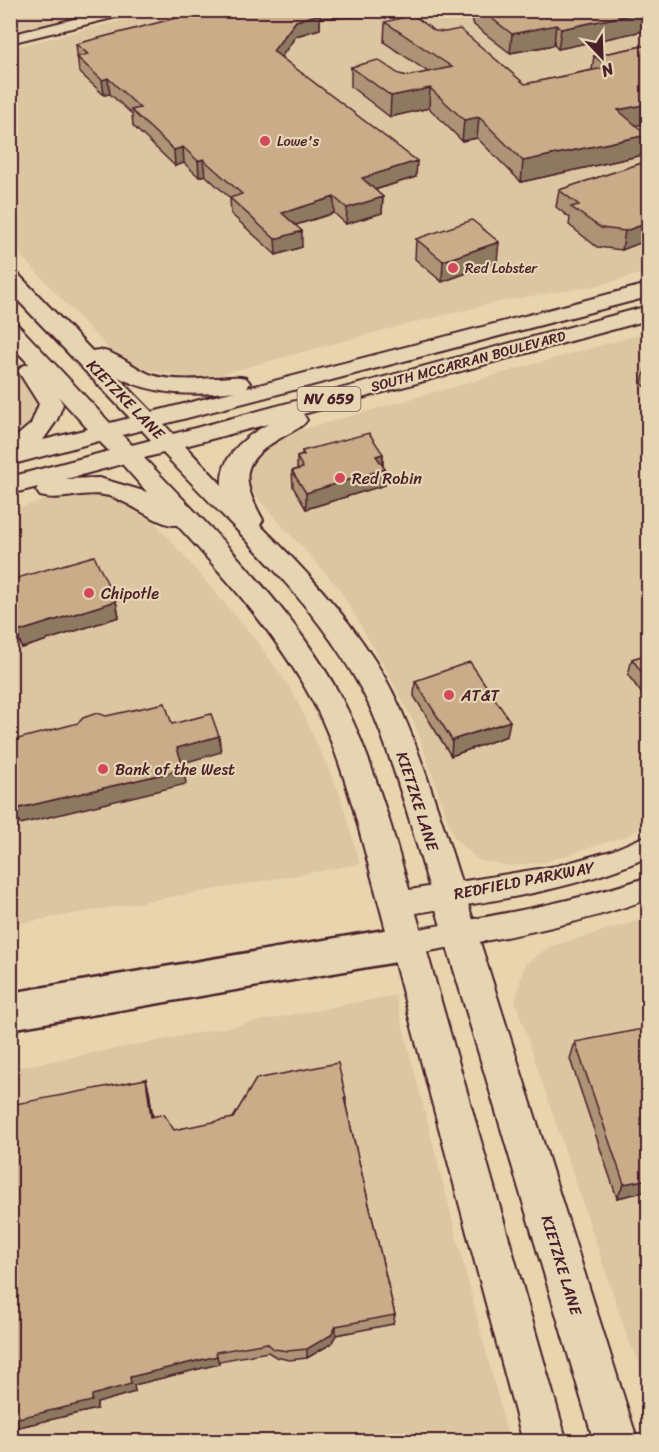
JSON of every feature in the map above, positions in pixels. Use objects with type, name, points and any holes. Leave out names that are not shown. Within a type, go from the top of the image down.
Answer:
[{"type":"highway","points":[[10,1011],[408,943]]},
{"type":"main road","name":"KIETZKE LANE","points":[[10,279],[148,421],[287,570],[334,625],[365,669],[381,699],[408,768],[616,1442]]},
{"type":"main road","name":"SOUTH MCCARRAN BOULEVARD","points":[[10,455],[105,433],[648,290]]},
{"type":"main road","points":[[577,332],[570,325],[576,320],[648,300]]},
{"type":"main road","name":"SOUTH MCCARRAN BOULEVARD","points":[[10,486],[648,313]]},
{"type":"main road","points":[[12,331],[195,529],[282,629],[304,661],[336,718],[366,796],[545,1442]]},
{"type":"main road","points":[[10,455],[40,431],[51,404],[32,374],[12,331]]},
{"type":"main road","points":[[69,339],[127,373],[163,385],[211,387],[380,360]]},
{"type":"main road","points":[[287,570],[250,521],[237,494],[234,481],[236,470],[244,455],[260,439],[346,394]]},
{"type":"main road","points":[[10,494],[86,485],[112,488],[150,503],[195,529]]},
{"type":"street","points":[[10,39],[128,10]]},
{"type":"street","name":"REDFIELD PARKWAY","points":[[397,904],[562,875],[628,856],[648,846]]},
{"type":"street","points":[[408,943],[460,935],[609,902],[648,888]]},
{"type":"shaded area","points":[[11,10],[99,10],[99,11],[11,32]]},
{"type":"shaded area","points":[[159,11],[648,11],[648,272],[600,285],[502,301],[211,377],[190,378],[167,374],[143,369],[117,358],[11,245],[11,48]]},
{"type":"shaded area","points":[[648,332],[648,823],[627,836],[545,862],[511,866],[478,860],[454,838],[415,725],[385,668],[339,588],[256,497],[248,482],[251,462],[269,443],[300,430]]},
{"type":"shaded area","points":[[10,366],[37,395],[41,411],[31,430],[10,442]]},
{"type":"shaded area","points":[[90,491],[114,496],[147,513],[258,642],[294,694],[339,791],[360,864],[11,925],[11,510],[58,496]]},
{"type":"shaded area","points":[[648,918],[648,1381],[628,1339],[515,1001],[524,965],[548,947]]},
{"type":"shaded area","points":[[395,995],[509,1441],[11,1441],[10,1069]]},
{"type":"building","name":"Lowe's","points":[[207,10],[315,10],[320,14],[296,21],[273,51],[417,161],[362,178],[383,197],[347,208],[334,197],[282,213],[302,231],[275,239],[230,198],[242,194],[203,159],[198,161],[183,147],[174,150],[131,110],[140,108],[108,78],[102,80],[77,57],[88,54],[76,44]]},
{"type":"building","points":[[481,10],[648,11],[561,29],[556,25],[512,34]]},
{"type":"building","points":[[413,15],[435,31],[460,29],[525,84],[608,67],[594,56],[648,45],[648,104],[618,110],[647,135],[523,161],[479,117],[464,120],[430,88],[391,96],[351,67],[378,60],[399,74],[408,76],[452,67],[385,22]]},
{"type":"building","points":[[648,161],[648,223],[625,231],[601,228],[571,207],[579,205],[559,190]]},
{"type":"building","points":[[472,220],[499,242],[443,261],[416,239]]},
{"type":"building","points":[[369,433],[383,454],[376,456],[385,469],[306,493],[292,471],[303,468],[297,457],[304,455],[302,451]]},
{"type":"building","points":[[94,556],[116,601],[17,632],[10,616],[10,580]]},
{"type":"building","points":[[648,654],[648,681],[632,659]]},
{"type":"building","points":[[470,662],[510,721],[452,740],[415,681]]},
{"type":"building","points":[[165,703],[172,724],[211,714],[219,736],[177,748],[184,769],[15,809],[10,788],[10,741],[78,723],[83,718],[97,713],[106,716]]},
{"type":"building","points":[[648,1028],[648,1179],[624,1184],[575,1042]]},
{"type":"building","points":[[338,1063],[346,1098],[344,1098],[395,1315],[336,1326],[331,1335],[307,1349],[288,1351],[274,1349],[267,1343],[216,1352],[217,1356],[130,1377],[131,1384],[92,1395],[92,1401],[10,1420],[10,1105],[146,1079],[151,1117],[164,1114],[174,1130],[233,1118],[256,1079]]},
{"type":"place","name":"Lowe's","points":[[265,141]]},
{"type":"place","name":"Red Lobster","points":[[453,268]]},
{"type":"place","name":"Red Robin","points":[[340,478]]},
{"type":"place","name":"Chipotle","points":[[89,593]]},
{"type":"place","name":"AT&T","points":[[449,695]]},
{"type":"place","name":"Bank of the West","points":[[103,769]]}]
